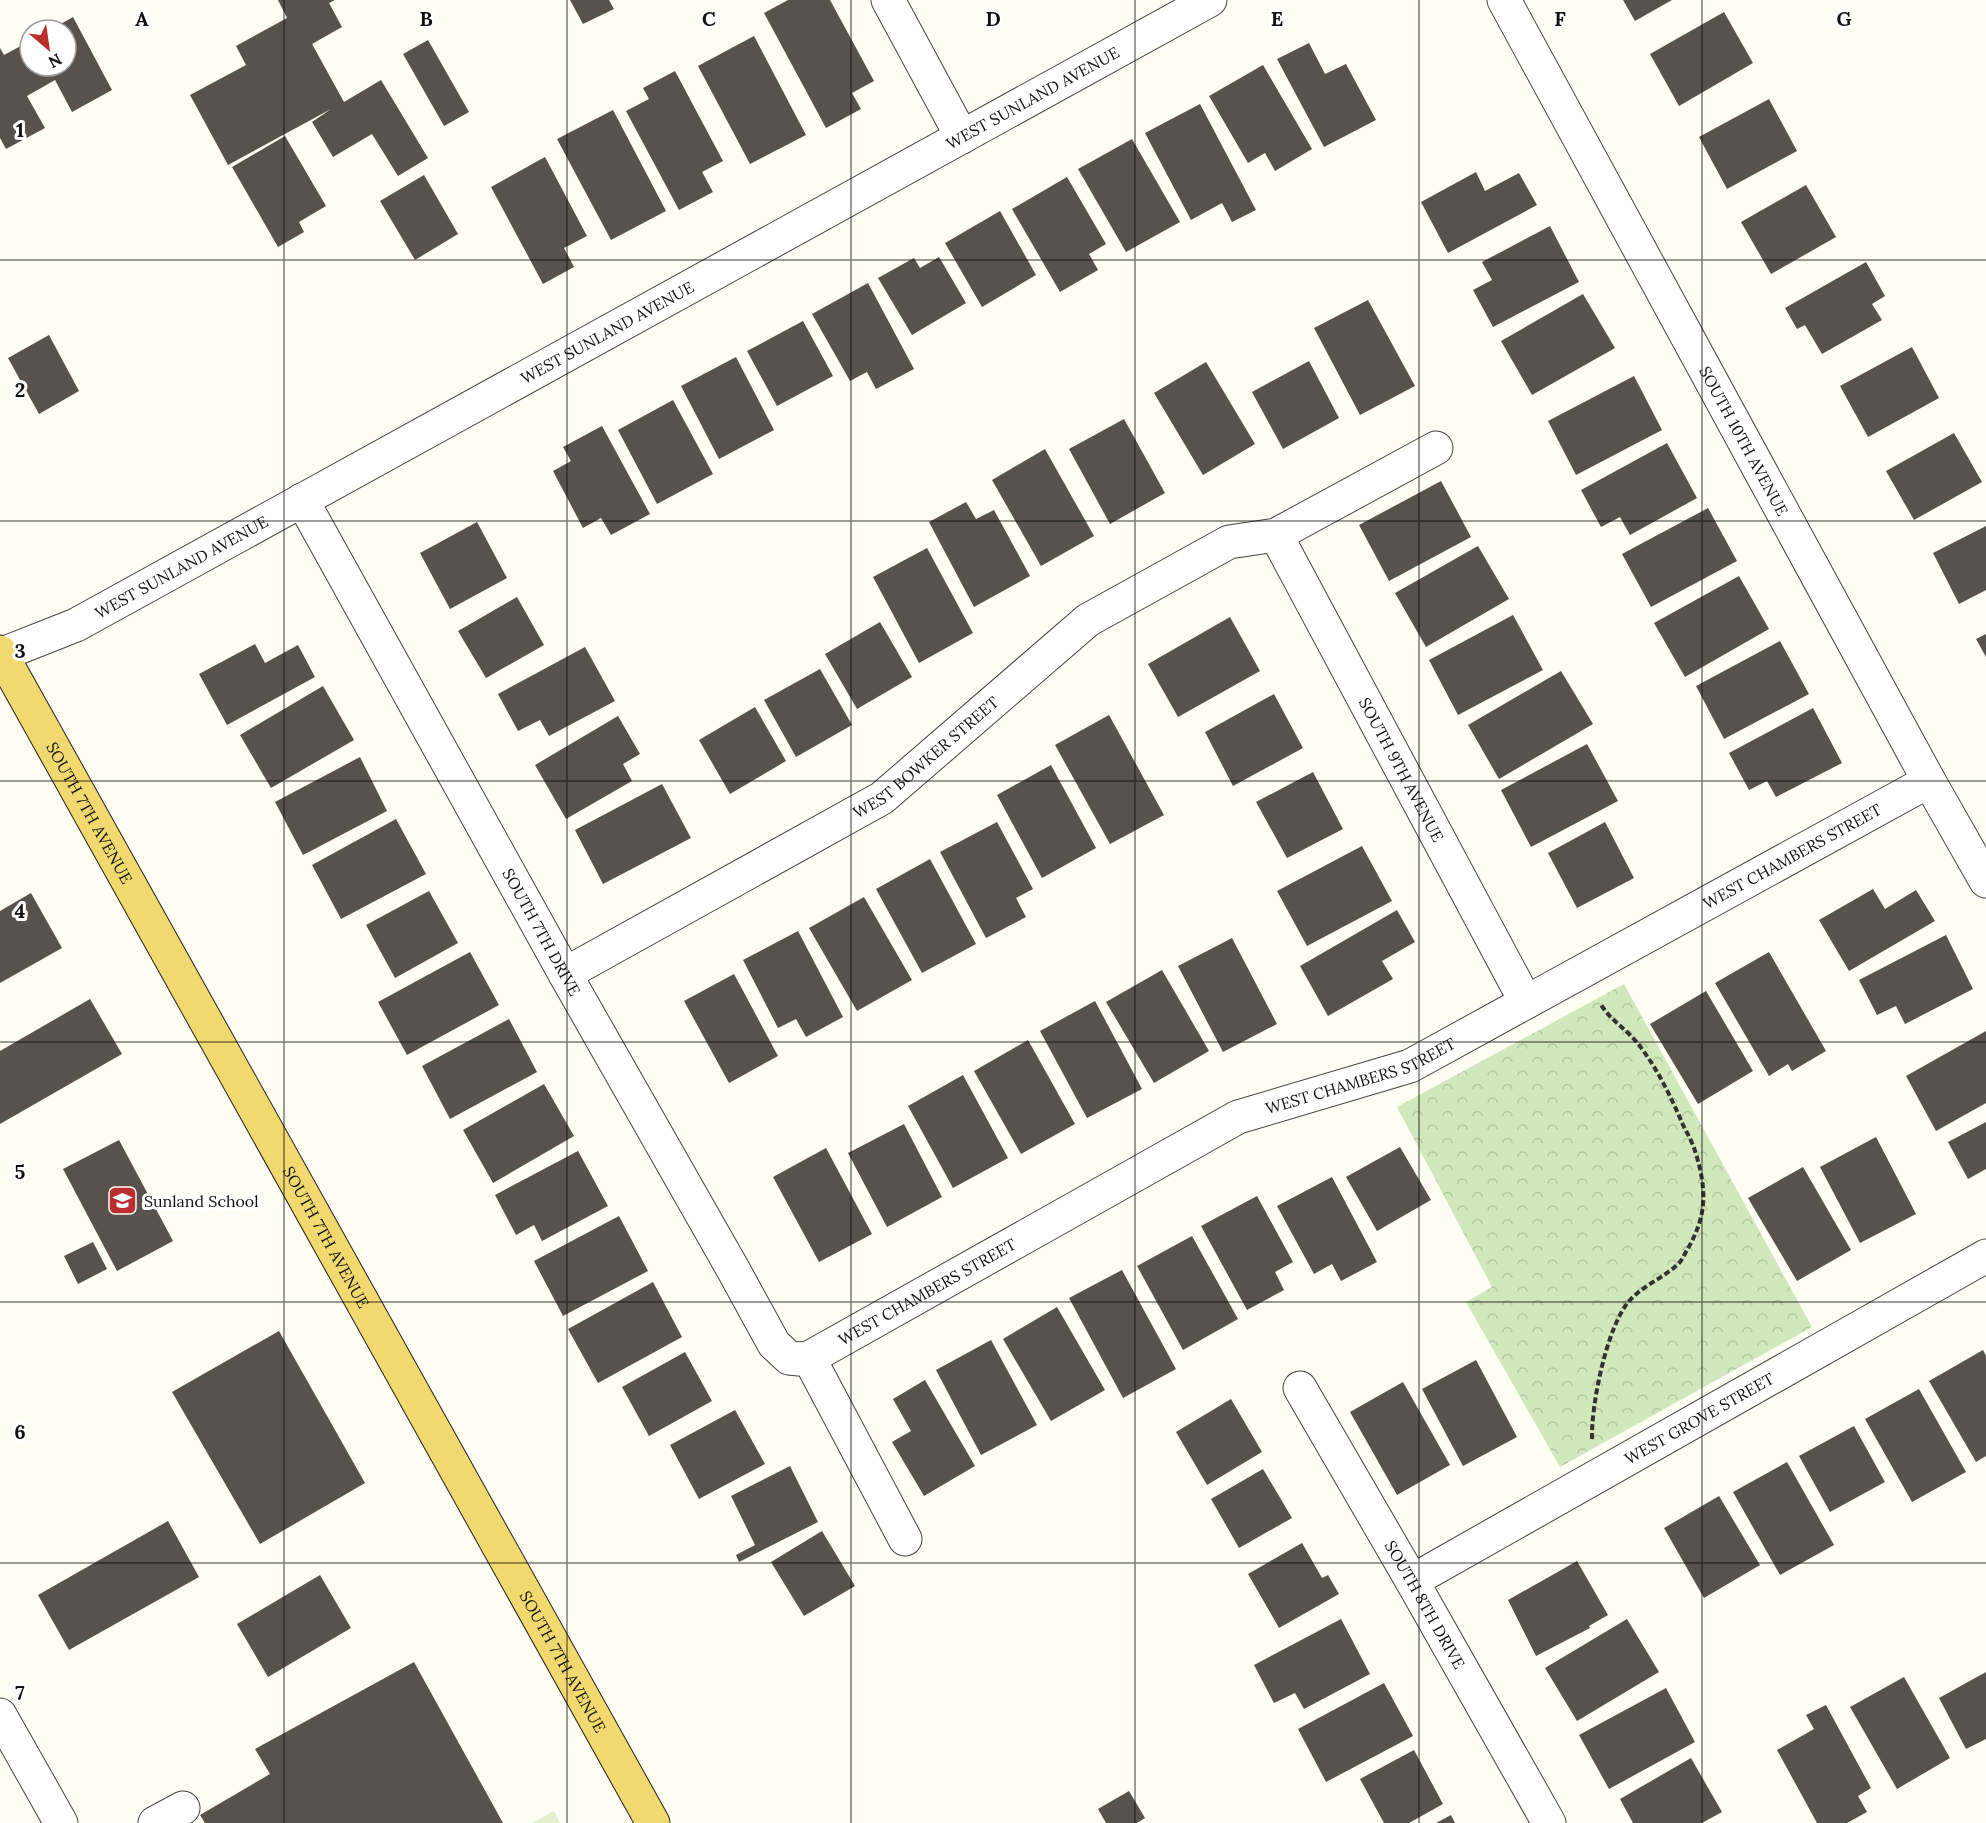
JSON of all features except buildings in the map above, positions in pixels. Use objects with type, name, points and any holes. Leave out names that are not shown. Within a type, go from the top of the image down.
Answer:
[{"type":"main road","name":"SOUTH 7TH AVENUE","points":[[0,654],[653,1823]]},
{"type":"street","points":[[888,0],[962,137]]},
{"type":"street","name":"WEST SUNLAND AVENUE","points":[[0,654],[76,625],[1210,0]]},
{"type":"street","name":"SOUTH 10TH AVENUE","points":[[1504,0],[1986,882]]},
{"type":"street","points":[[1276,535],[1436,448]]},
{"type":"street","name":"SOUTH 7TH DRIVE","points":[[302,500],[565,974],[774,1344],[799,1358],[905,1539]]},
{"type":"street","name":"WEST BOWKER STREET","points":[[565,974],[882,798],[1088,620],[1229,542],[1276,535]]},
{"type":"street","name":"SOUTH 9TH AVENUE","points":[[1276,535],[1526,1002]]},
{"type":"street","name":"WEST CHAMBERS STREET","points":[[799,1358],[1238,1117],[1410,1066],[1929,781]]},
{"type":"street","name":"WEST GROVE STREET","points":[[1412,1581],[1986,1256]]},
{"type":"street","name":"SOUTH 8TH DRIVE","points":[[1300,1388],[1549,1823]]},
{"type":"street","points":[[0,1715],[61,1823]]},
{"type":"path","points":[[1581,972],[1608,1017],[1623,1027],[1642,1048],[1672,1101],[1696,1153],[1705,1205],[1697,1229],[1679,1264],[1648,1284],[1629,1301],[1614,1326],[1603,1363],[1592,1427],[1594,1478]]},
{"type":"green space","points":[[1624,984],[1812,1327],[1560,1467],[1466,1302],[1492,1287],[1397,1107]]},
{"type":"green space","points":[[554,1811],[560,1823],[532,1823]]},
{"type":"place","name":"Sunland School","points":[[123,1201]]}]
